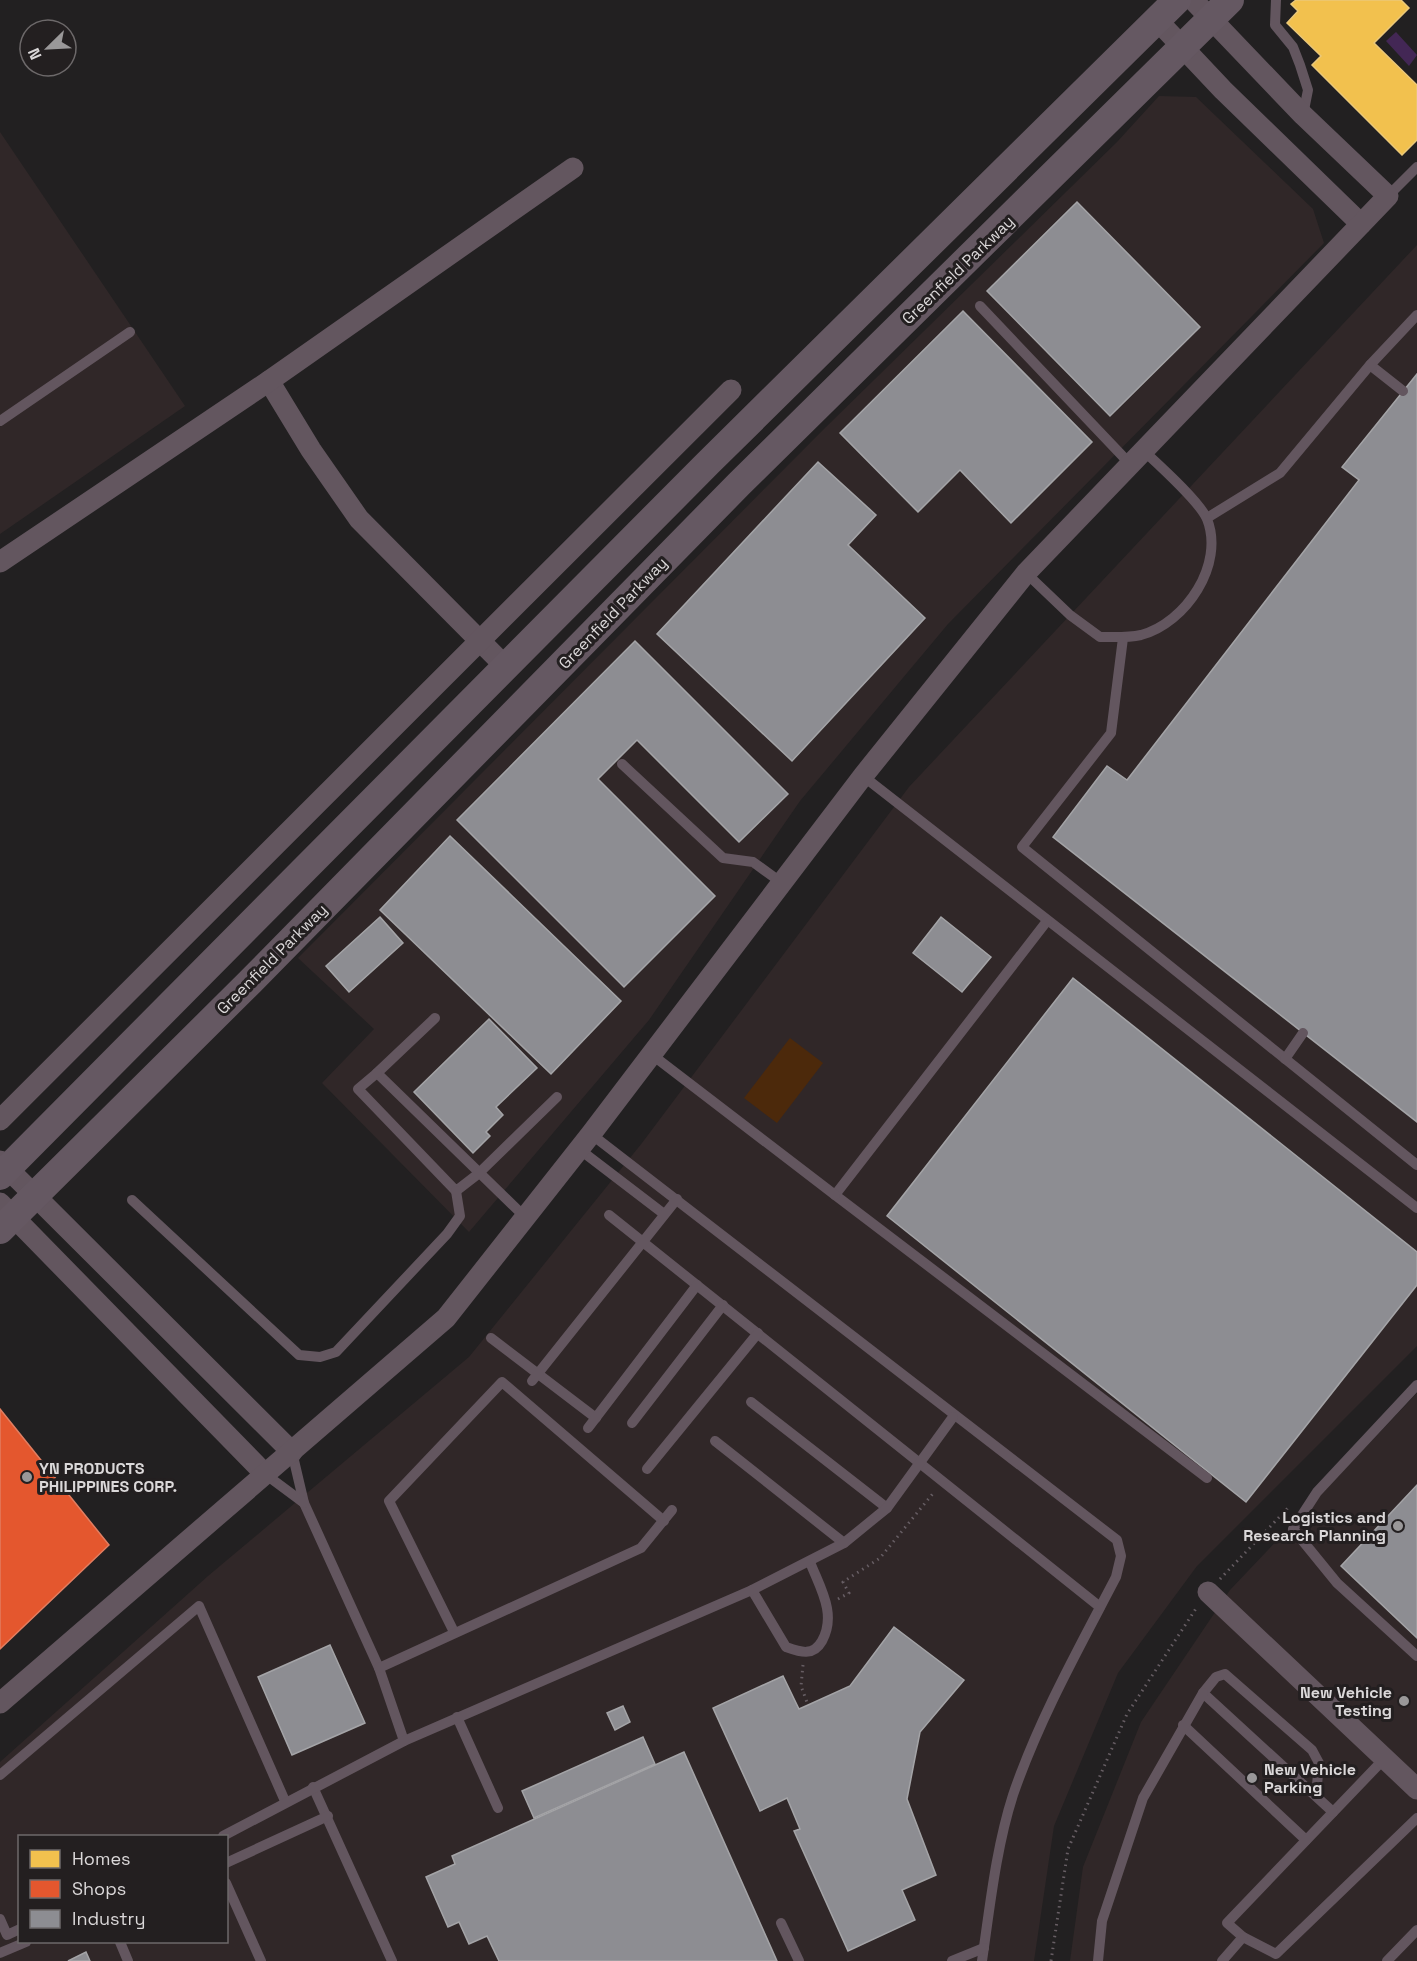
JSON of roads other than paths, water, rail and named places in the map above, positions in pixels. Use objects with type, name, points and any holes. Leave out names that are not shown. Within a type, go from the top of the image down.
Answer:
[{"type":"main road","points":[[3,1169],[717,454],[1177,0]]},
{"type":"main road","name":"Greenfield Parkway","points":[[5,1216],[36,1196],[258,974],[747,476],[1184,48],[1212,6]]},
{"type":"street","points":[[0,1703],[447,1318],[585,1141],[862,776],[1026,573],[1138,459],[1388,196],[1303,115],[1212,6]]},
{"type":"street","points":[[1157,20],[1222,90],[1361,224]]},
{"type":"street","points":[[0,562],[269,381],[573,168]]},
{"type":"street","points":[[269,381],[311,450],[359,519],[506,667]]},
{"type":"street","points":[[0,1120],[478,640],[731,390]]},
{"type":"street","points":[[3,1169],[36,1196],[292,1452]]},
{"type":"street","points":[[5,1216],[265,1474]]},
{"type":"street","points":[[1208,1592],[1417,1789]]},
{"type":"lane","points":[[1276,0],[1275,25],[1293,47],[1308,90],[1303,115]]},
{"type":"lane","points":[[1388,196],[1417,167]]},
{"type":"lane","points":[[980,306],[1138,459],[1207,518],[1212,543],[1210,563],[1198,589],[1182,608],[1164,623],[1143,634],[1123,638],[1100,637],[1070,615],[1026,573]]},
{"type":"lane","points":[[1207,518],[1280,473],[1370,365],[1417,315]]},
{"type":"lane","points":[[0,421],[130,332]]},
{"type":"lane","points":[[1370,365],[1403,391]]},
{"type":"lane","points":[[1123,638],[1112,733],[1022,848],[1417,1165]]},
{"type":"lane","points":[[622,764],[723,858],[753,862],[782,883]]},
{"type":"lane","points":[[862,776],[1417,1208]]},
{"type":"lane","points":[[835,1195],[1047,921]]},
{"type":"lane","points":[[132,1200],[299,1355],[320,1357],[336,1352],[447,1234],[460,1216],[456,1191],[358,1089],[435,1018]]},
{"type":"lane","points":[[1285,1059],[1304,1033]]},
{"type":"lane","points":[[651,1054],[1207,1478]]},
{"type":"lane","points":[[377,1072],[478,1174],[525,1217]]},
{"type":"lane","points":[[456,1191],[478,1174],[557,1097]]},
{"type":"lane","points":[[585,1141],[677,1199],[953,1417],[1117,1540],[1121,1556],[1116,1577],[1054,1697],[1013,1797],[992,1892],[982,1961]]},
{"type":"lane","points":[[585,1141],[664,1214]]},
{"type":"lane","points":[[535,1377],[677,1199]]},
{"type":"lane","points":[[609,1215],[1100,1607]]},
{"type":"lane","points":[[588,1428],[697,1285]]},
{"type":"lane","points":[[632,1423],[723,1305]]},
{"type":"lane","points":[[646,1469],[758,1333]]},
{"type":"lane","points":[[491,1338],[535,1377],[596,1418]]},
{"type":"lane","points":[[454,1632],[389,1501],[502,1383],[664,1521]]},
{"type":"lane","points":[[1417,1385],[1317,1492],[1293,1529],[1337,1583],[1417,1656]]},
{"type":"lane","points":[[751,1402],[887,1508]]},
{"type":"lane","points":[[225,1835],[285,1801],[404,1741],[752,1590],[844,1544],[887,1508],[953,1417]]},
{"type":"lane","points":[[715,1442],[844,1544]]},
{"type":"lane","points":[[292,1452],[304,1503],[379,1668],[404,1741]]},
{"type":"lane","points":[[265,1474],[304,1503]]},
{"type":"lane","points":[[379,1668],[641,1548],[672,1510]]},
{"type":"lane","points":[[752,1590],[786,1647],[804,1653],[812,1651],[821,1643],[830,1619],[827,1604],[810,1562]]},
{"type":"lane","points":[[0,1775],[200,1606],[285,1801]]},
{"type":"lane","points":[[1098,1961],[1102,1921],[1128,1836],[1143,1798],[1183,1725],[1216,1677],[1225,1674],[1312,1750],[1319,1763],[1316,1796]]},
{"type":"lane","points":[[1203,1693],[1333,1812]]},
{"type":"lane","points":[[457,1717],[498,1808]]},
{"type":"lane","points":[[1183,1725],[1306,1840]]},
{"type":"lane","points":[[1384,1759],[1227,1923],[1243,1937],[1280,1958],[1417,1818]]},
{"type":"lane","points":[[313,1787],[392,1961]]},
{"type":"lane","points":[[228,1862],[328,1816]]},
{"type":"lane","points":[[228,1887],[261,1961]]},
{"type":"lane","points":[[0,1919],[7,1935],[18,1930]]},
{"type":"lane","points":[[781,1923],[799,1961]]},
{"type":"lane","points":[[1387,1961],[1417,1930]]},
{"type":"lane","points":[[1222,1961],[1243,1937]]},
{"type":"lane","points":[[0,1953],[22,1943]]},
{"type":"lane","points":[[121,1943],[128,1961]]},
{"type":"lane","points":[[952,1961],[984,1948]]},
{"type":"place","name":"YN PRODUCTS PHILIPPINES CORP.","points":[[27,1477]]},
{"type":"place","name":"Logistics and Research Planning","points":[[1398,1526]]},
{"type":"place","name":"New Vehicle Testing","points":[[1404,1701]]},
{"type":"place","name":"New Vehicle Parking","points":[[1252,1778]]}]
